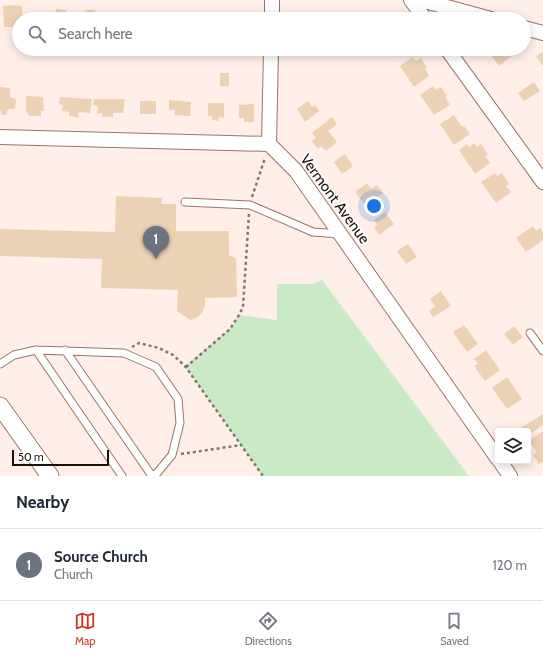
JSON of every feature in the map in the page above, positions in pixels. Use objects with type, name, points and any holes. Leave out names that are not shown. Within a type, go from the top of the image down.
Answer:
[{"type":"street","points":[[272,0],[272,12]]},
{"type":"street","points":[[411,0],[420,12]]},
{"type":"street","points":[[421,0],[465,12]]},
{"type":"street","points":[[531,30],[543,33]]},
{"type":"street","points":[[0,136],[269,144],[271,56]]},
{"type":"street","points":[[452,56],[543,182]]},
{"type":"street","name":"Vermont Avenue","points":[[269,144],[296,171],[495,454]]},
{"type":"street","points":[[0,406],[50,476]]},
{"type":"street","name":"Vermont Avenue","points":[[502,464],[510,476]]},
{"type":"lane","points":[[185,202],[250,205],[313,232],[341,234]]},
{"type":"lane","points":[[530,332],[543,352]]},
{"type":"lane","points":[[36,350],[122,476]]},
{"type":"lane","points":[[0,364],[14,355],[36,350],[65,350],[124,353],[156,367],[178,399],[180,423],[172,455],[153,476],[65,350]]},
{"type":"path","points":[[186,367],[230,329],[239,315],[243,307],[244,300],[246,254]]},
{"type":"path","points":[[139,343],[159,348],[173,355],[186,367],[263,476]]},
{"type":"path","points":[[172,455],[241,445]]},
{"type":"green space","points":[[322,280],[469,476],[263,476],[185,366],[230,329],[239,315],[277,320],[277,284],[312,284]]},
{"type":"building","points":[[3,6],[22,6],[22,12],[12,12],[12,27],[4,27]]},
{"type":"building","points":[[56,9],[66,10],[66,12],[56,12]]},
{"type":"building","points":[[85,10],[95,10],[95,12],[85,12]]},
{"type":"building","points":[[543,52],[543,66],[536,56]]},
{"type":"building","points":[[491,56],[512,56],[499,66]]},
{"type":"building","points":[[413,57],[416,61],[421,58],[427,68],[425,69],[429,76],[414,87],[400,66]]},
{"type":"building","points":[[220,73],[229,73],[229,86],[220,86]]},
{"type":"building","points":[[534,82],[540,91],[524,101],[518,93]]},
{"type":"building","points":[[433,86],[436,90],[441,87],[447,96],[445,97],[450,105],[434,115],[420,95]]},
{"type":"building","points":[[0,87],[10,88],[10,97],[16,99],[15,109],[8,109],[6,115],[2,115],[0,110]]},
{"type":"building","points":[[26,96],[43,97],[44,111],[41,111],[41,116],[29,116],[26,112]]},
{"type":"building","points":[[60,97],[92,99],[90,113],[78,112],[79,118],[69,116],[69,112],[62,111],[63,105],[59,104]]},
{"type":"building","points":[[94,99],[125,99],[123,113],[113,113],[113,117],[102,117],[102,113],[97,114],[98,106],[93,105]]},
{"type":"building","points":[[169,100],[191,102],[190,116],[174,115],[175,110],[169,110]]},
{"type":"building","points":[[140,101],[156,101],[156,114],[140,114]]},
{"type":"building","points":[[308,101],[312,107],[315,105],[319,111],[305,122],[297,109]]},
{"type":"building","points":[[208,103],[224,103],[224,118],[219,117],[219,121],[212,120],[212,116],[208,116]]},
{"type":"building","points":[[254,104],[254,122],[244,122],[244,118],[239,118],[239,105]]},
{"type":"building","points":[[454,115],[462,127],[464,126],[470,134],[454,145],[440,124]]},
{"type":"building","points":[[332,117],[337,124],[328,131],[337,142],[326,151],[321,146],[318,149],[312,141],[316,138],[312,133]]},
{"type":"building","points":[[474,143],[477,147],[481,144],[488,154],[485,156],[490,163],[475,174],[459,150],[467,144],[469,147]]},
{"type":"building","points":[[345,154],[353,166],[342,174],[334,162]]},
{"type":"building","points":[[495,173],[497,176],[502,173],[509,184],[506,186],[511,192],[496,203],[481,182]]},
{"type":"building","points":[[367,183],[371,189],[377,185],[383,193],[366,206],[355,192]]},
{"type":"building","points":[[116,196],[163,198],[161,204],[176,204],[176,231],[229,231],[229,255],[236,258],[237,297],[205,298],[205,306],[202,313],[196,318],[190,320],[177,311],[178,290],[101,288],[102,259],[0,256],[0,229],[115,232]]},
{"type":"building","points":[[385,212],[394,224],[379,235],[374,227],[377,225],[374,220]]},
{"type":"building","points":[[533,226],[536,231],[540,228],[543,233],[543,240],[526,252],[516,238]]},
{"type":"building","points":[[408,244],[417,257],[406,264],[397,251]]},
{"type":"building","points":[[441,291],[451,306],[433,317],[429,311],[435,306],[430,299]]},
{"type":"building","points":[[464,325],[478,344],[467,352],[453,332]]},
{"type":"building","points":[[514,326],[523,337],[513,345],[504,334]]},
{"type":"building","points":[[486,350],[500,370],[485,381],[474,366],[478,364],[474,359]]},
{"type":"building","points":[[507,377],[522,399],[507,409],[492,388]]},
{"type":"building","points":[[543,414],[543,425],[531,433],[531,428],[521,428]]},
{"type":"building","points":[[543,431],[543,462],[539,464],[533,455],[537,452],[531,444],[531,440]]},
{"type":"place","name":"Source Church","points":[[156,259]]}]
